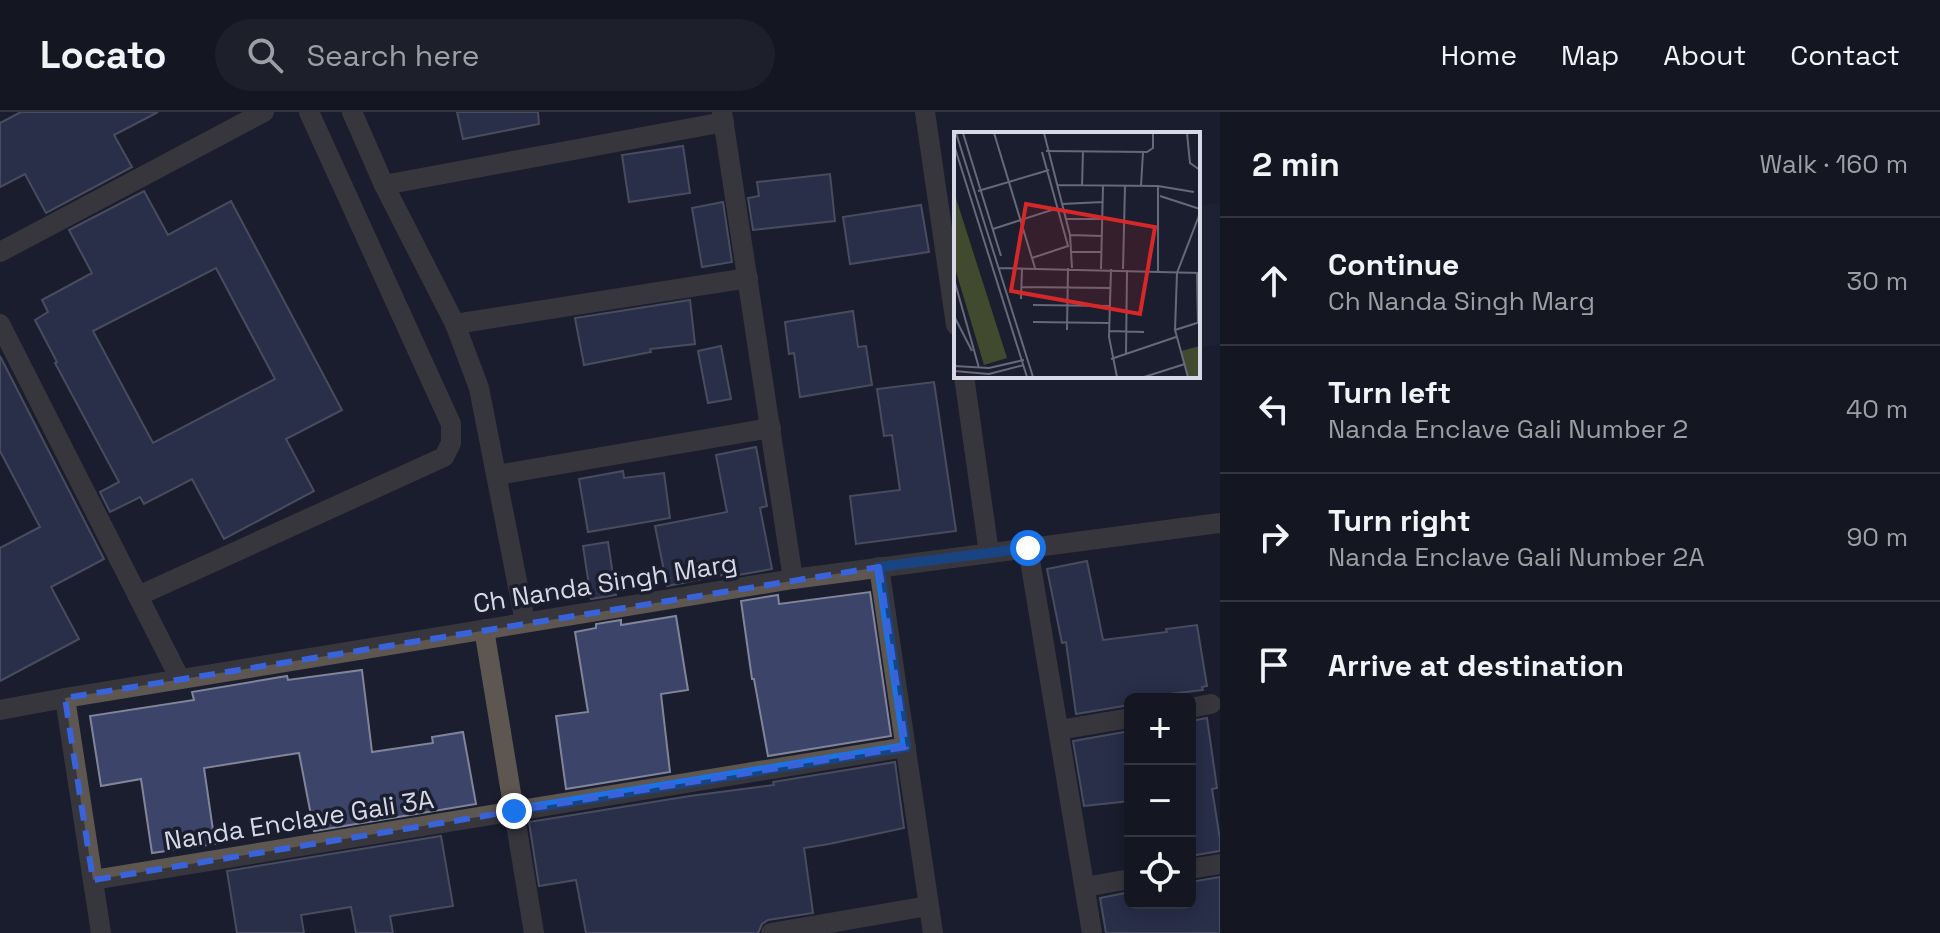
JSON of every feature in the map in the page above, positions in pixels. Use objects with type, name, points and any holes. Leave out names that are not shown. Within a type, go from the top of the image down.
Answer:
[{"type":"street","points":[[0,252],[264,112]]},
{"type":"street","points":[[138,596],[444,457],[451,443],[451,424],[309,112]]},
{"type":"street","points":[[352,112],[384,185],[455,324],[479,388],[525,622]]},
{"type":"street","points":[[925,112],[954,311]]},
{"type":"street","points":[[384,185],[723,117],[793,579]]},
{"type":"street","points":[[455,324],[748,278]]},
{"type":"street","points":[[0,324],[180,679]]},
{"type":"street","points":[[964,378],[989,553]]},
{"type":"street","points":[[497,475],[771,428]]},
{"type":"street","name":"Ch Nanda Singh Marg","points":[[0,710],[793,579],[1220,523]]},
{"type":"street","points":[[1028,548],[1092,933]]},
{"type":"street","points":[[879,567],[933,933]]},
{"type":"street","points":[[484,629],[534,933]]},
{"type":"street","points":[[65,698],[101,933]]},
{"type":"street","points":[[1196,707],[1211,704]]},
{"type":"street","points":[[1059,730],[1124,719]]},
{"type":"street","name":"Nanda Enclave Gali 3A","points":[[93,880],[906,747]]},
{"type":"street","points":[[1196,868],[1220,864]]},
{"type":"street","points":[[1085,887],[1124,880]]},
{"type":"street","points":[[771,933],[928,906]]},
{"type":"highlighted area","points":[[879,567],[906,747],[93,880],[65,698]]},
{"type":"shaded area","points":[[1220,203],[1220,344],[1200,348],[1200,207]]},
{"type":"building","points":[[21,112],[158,112],[114,135],[132,167],[46,213],[25,174],[0,187],[0,123]]},
{"type":"building","points":[[457,112],[538,112],[539,124],[463,139]]},
{"type":"building","points":[[683,146],[690,193],[629,202],[622,155]]},
{"type":"building","points":[[830,174],[835,221],[753,230],[748,198],[759,196],[757,182]]},
{"type":"building","points":[[144,191],[168,235],[231,201],[342,410],[286,439],[314,491],[224,539],[192,479],[144,504],[140,497],[110,512],[100,492],[119,482],[35,320],[48,312],[42,300],[92,273],[69,230]],"holes":[[[216,268],[275,379],[153,443],[93,331]]]},
{"type":"building","points":[[723,202],[732,262],[702,267],[692,208]]},
{"type":"building","points":[[921,205],[929,252],[850,264],[843,217]]},
{"type":"building","points":[[690,300],[695,344],[650,349],[651,352],[584,365],[575,318]]},
{"type":"building","points":[[853,311],[858,347],[866,346],[872,385],[800,397],[794,353],[789,354],[785,322]]},
{"type":"building","points":[[721,346],[731,399],[708,403],[698,351]]},
{"type":"building","points":[[0,356],[104,559],[51,587],[79,639],[0,681],[0,548],[40,527],[0,451]]},
{"type":"building","points":[[934,382],[956,531],[856,544],[850,496],[900,490],[892,435],[884,436],[877,389]]},
{"type":"building","points":[[756,447],[767,506],[760,508],[772,569],[738,575],[738,572],[667,586],[655,526],[727,512],[716,455]]},
{"type":"building","points":[[623,471],[624,478],[664,473],[670,518],[588,532],[579,479]]},
{"type":"building","points":[[608,542],[616,595],[591,599],[583,546]]},
{"type":"building","points":[[1087,561],[1103,640],[1197,625],[1207,686],[1202,687],[1203,690],[1179,693],[1124,693],[1124,706],[1076,714],[1066,642],[1062,643],[1047,569]]},
{"type":"building","points":[[870,592],[891,736],[768,756],[752,679],[741,601],[778,595],[779,604]]},
{"type":"building","points":[[676,616],[688,690],[661,694],[670,772],[566,789],[556,716],[588,712],[575,632],[596,628],[596,624],[621,620],[621,625]]},
{"type":"building","points":[[362,670],[372,752],[433,743],[432,737],[463,732],[476,804],[314,831],[299,753],[204,768],[215,844],[152,853],[141,779],[101,786],[90,716],[194,700],[192,692],[287,676],[288,680]]},
{"type":"building","points":[[1207,718],[1217,788],[1212,789],[1220,851],[1196,855],[1196,765],[1196,720]]},
{"type":"building","points":[[1124,732],[1124,802],[1084,806],[1073,741]]},
{"type":"building","points":[[895,762],[904,828],[804,848],[813,913],[768,920],[758,933],[586,933],[576,880],[539,886],[529,822],[774,785],[773,782]]},
{"type":"building","points":[[441,836],[453,906],[390,916],[393,933],[356,933],[351,907],[301,915],[304,933],[237,933],[227,871]]},
{"type":"building","points":[[1220,877],[1220,933],[1106,933],[1100,898],[1124,893],[1124,909],[1196,909],[1196,881]]},
{"type":"route","points":[[514,811],[906,747],[879,567],[1028,548]]}]
